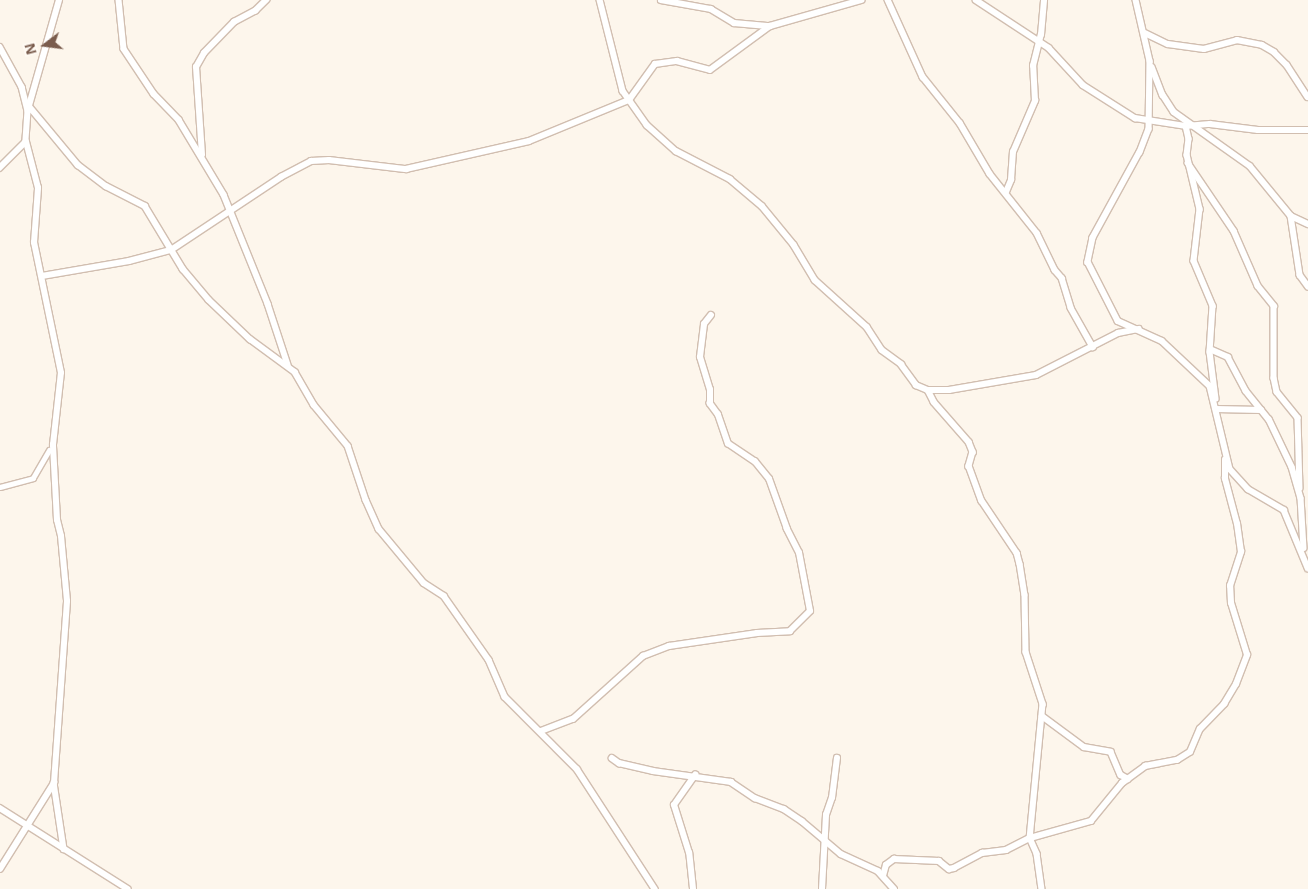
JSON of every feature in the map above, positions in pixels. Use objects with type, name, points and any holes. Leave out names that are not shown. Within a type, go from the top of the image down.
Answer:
[{"type":"street","points":[[60,0],[28,109],[26,142],[38,188],[34,243],[61,372],[53,445],[57,520],[62,536],[67,601],[54,783],[64,849]]},
{"type":"street","points":[[119,0],[124,49],[202,157],[230,212],[268,304],[288,365],[314,405],[348,446],[366,500],[379,529],[424,583],[444,596],[489,660],[505,697],[582,774],[655,889]]},
{"type":"street","points":[[202,157],[196,67],[204,53],[234,22],[255,12],[266,0]]},
{"type":"street","points":[[600,0],[618,79],[629,100],[647,125],[667,144],[730,179],[762,206],[794,245],[815,280],[867,327],[882,350],[901,364],[916,385],[928,390],[949,390],[1036,376],[1118,333],[1139,329]]},
{"type":"street","points":[[661,0],[711,9],[734,23],[770,26]]},
{"type":"street","points":[[42,276],[129,261],[171,250],[281,177],[317,160],[396,169],[417,168],[529,141],[629,100],[655,64],[677,61],[710,70],[770,26],[861,0]]},
{"type":"street","points":[[888,0],[923,78],[960,122],[983,164],[1037,233],[1065,285],[1071,308],[1093,347]]},
{"type":"street","points":[[976,0],[1040,42],[1084,85],[1115,108],[1135,118],[1189,126],[1210,124],[1258,130],[1308,130]]},
{"type":"street","points":[[1006,192],[1011,180],[1013,152],[1035,100],[1033,66],[1040,42],[1044,0]]},
{"type":"street","points":[[883,876],[886,865],[894,859],[939,861],[949,868],[954,868],[978,855],[1006,850],[1030,838],[1092,821],[1128,779],[1145,766],[1177,760],[1190,752],[1200,729],[1224,704],[1242,670],[1246,655],[1244,640],[1234,615],[1230,586],[1238,568],[1240,536],[1225,479],[1225,458],[1213,391],[1204,380],[1162,341],[1114,317],[1091,270],[1088,255],[1102,220],[1145,142],[1150,119],[1150,61],[1136,0]]},
{"type":"street","points":[[1145,33],[1168,44],[1204,49],[1236,40],[1262,45],[1274,52],[1287,65],[1308,98]]},
{"type":"street","points":[[0,47],[22,87],[28,109],[78,165],[106,186],[145,206],[171,250],[221,314],[250,339],[288,365]]},
{"type":"street","points":[[1150,61],[1168,105],[1189,126],[1250,166],[1292,216],[1308,224]]},
{"type":"street","points":[[1189,126],[1188,163],[1200,209],[1194,266],[1214,313],[1210,349],[1217,389],[1216,406]]},
{"type":"street","points":[[0,168],[26,142]]},
{"type":"street","points":[[1188,163],[1234,231],[1258,286],[1274,306],[1274,378],[1277,392],[1298,418],[1304,557]]},
{"type":"street","points":[[1292,216],[1300,275],[1308,286]]},
{"type":"street","points":[[541,731],[573,719],[643,656],[669,646],[757,633],[790,631],[810,611],[799,553],[786,529],[769,479],[755,462],[728,444],[718,415],[710,404],[710,390],[700,357],[704,324],[712,315]]},
{"type":"street","points":[[1210,349],[1228,357],[1246,391],[1262,410],[1273,428],[1300,488]]},
{"type":"street","points":[[928,390],[934,402],[969,442],[973,452],[970,466],[982,501],[1017,552],[1025,595],[1026,652],[1043,704],[1030,838],[1037,854],[1042,889]]},
{"type":"street","points":[[1216,406],[1262,410]]},
{"type":"street","points":[[0,487],[33,478],[49,450]]},
{"type":"street","points":[[1225,458],[1239,481],[1284,510],[1308,568]]},
{"type":"street","points":[[1042,716],[1084,747],[1112,752],[1122,775],[1128,779]]},
{"type":"street","points":[[612,758],[619,763],[653,771],[695,775],[731,782],[755,798],[784,809],[841,854],[870,866],[883,876],[894,889]]},
{"type":"street","points":[[822,889],[824,841],[837,758]]},
{"type":"street","points":[[693,889],[689,853],[674,805],[695,775]]},
{"type":"street","points":[[0,869],[54,783]]},
{"type":"street","points":[[0,808],[128,889]]}]
